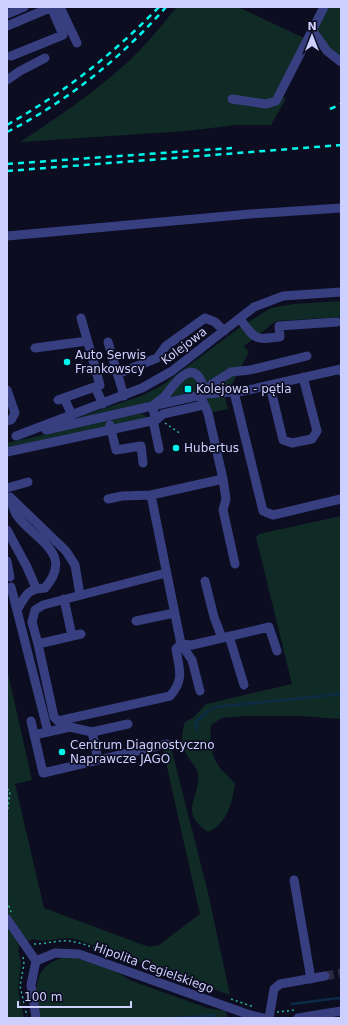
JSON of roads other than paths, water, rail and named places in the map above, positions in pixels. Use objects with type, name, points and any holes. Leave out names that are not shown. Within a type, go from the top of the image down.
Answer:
[{"type":"street","points":[[7,14],[24,7]]},
{"type":"street","points":[[7,26],[37,10],[52,7],[62,35],[11,56]]},
{"type":"street","points":[[60,7],[77,43]]},
{"type":"street","points":[[232,100],[270,104],[276,101],[324,7]]},
{"type":"street","points":[[313,31],[327,51],[341,62]]},
{"type":"street","points":[[7,80],[20,71],[45,58]]},
{"type":"street","points":[[7,236],[250,214],[341,208]]},
{"type":"street","name":"Kolejowa","points":[[12,437],[142,388],[172,371],[254,307],[283,296],[341,292]]},
{"type":"street","points":[[72,415],[61,399],[100,385],[101,383],[81,318]]},
{"type":"street","points":[[117,374],[157,358],[166,346],[205,318],[215,322],[224,331]]},
{"type":"street","points":[[240,319],[255,338],[259,339],[280,337],[279,326],[337,322]]},
{"type":"street","points":[[35,348],[87,341]]},
{"type":"street","points":[[108,342],[124,396]]},
{"type":"street","points":[[235,564],[223,510],[226,499],[223,479],[208,413],[203,405],[203,395],[212,384],[231,372],[250,370],[307,356]]},
{"type":"street","points":[[203,395],[270,386],[340,369],[341,371]]},
{"type":"street","name":"Kolejowa","points":[[12,437],[203,395],[198,376],[193,373],[183,375],[163,398],[152,406]]},
{"type":"street","points":[[270,386],[283,440],[292,443],[312,439],[317,431],[303,377]]},
{"type":"street","points":[[95,387],[102,404]]},
{"type":"street","points":[[7,390],[15,413],[9,421],[12,437]]},
{"type":"street","points":[[234,392],[262,511],[273,515],[341,499]]},
{"type":"street","points":[[7,452],[154,420],[163,414],[203,405]]},
{"type":"street","points":[[152,406],[159,449]]},
{"type":"street","points":[[108,416],[116,450],[140,446],[143,462]]},
{"type":"street","points":[[49,429],[52,442]]},
{"type":"street","points":[[108,499],[122,496],[151,495],[223,479]]},
{"type":"street","points":[[8,493],[28,482]]},
{"type":"street","points":[[8,493],[16,514],[52,550],[55,560],[54,578],[45,588],[36,588],[28,592],[17,610]]},
{"type":"street","points":[[8,493],[66,551],[75,565],[80,595]]},
{"type":"street","points":[[151,495],[181,644],[192,660],[200,691]]},
{"type":"street","points":[[7,530],[27,567],[36,588]]},
{"type":"street","points":[[7,561],[10,577]]},
{"type":"street","points":[[166,573],[43,604],[35,610],[32,622],[54,718],[58,721],[170,696],[178,686],[180,679],[176,649],[181,644]]},
{"type":"street","points":[[205,581],[244,685]]},
{"type":"street","points":[[11,587],[48,732]]},
{"type":"street","points":[[38,644],[77,635],[64,599]]},
{"type":"street","points":[[136,621],[174,613]]},
{"type":"street","points":[[181,644],[192,645],[269,627],[277,651]]},
{"type":"street","points":[[31,721],[43,773],[167,744]]},
{"type":"street","points":[[34,735],[70,727],[92,732],[128,724]]},
{"type":"street","points":[[92,732],[98,760]]},
{"type":"street","points":[[294,880],[311,979]]},
{"type":"street","points":[[7,919],[36,961],[31,986],[36,1018]]},
{"type":"street","name":"Hipolita Cegielskiego","points":[[36,961],[55,953],[63,952],[79,954],[250,1015],[263,1018]]},
{"type":"street","points":[[269,1018],[274,989],[280,984],[325,976]]},
{"type":"street","points":[[298,1018],[341,1011]]},
{"type":"waterway","points":[[197,730],[196,722],[208,711],[216,707],[341,694]]},
{"type":"waterway","points":[[292,1004],[341,999]]},
{"type":"waterway","points":[[175,1018],[215,1015]]},
{"type":"tunnel","points":[[325,976],[341,973]]},
{"type":"railway","points":[[7,125],[49,99],[87,72],[141,25],[159,7]]},
{"type":"railway","points":[[7,132],[51,107],[92,77],[131,44],[166,7]]},
{"type":"railway","points":[[330,109],[341,104]]},
{"type":"railway","points":[[7,171],[341,145]]},
{"type":"railway","points":[[7,164],[232,148]]},
{"type":"place","name":"Auto Serwis Frankowscy","points":[[67,362]]},
{"type":"place","name":"Kolejowa - pętla","points":[[188,389]]},
{"type":"place","name":"Hubertus","points":[[176,448]]},
{"type":"place","name":"Centrum Diagnostyczno Naprawcze JAGO","points":[[62,752]]}]
